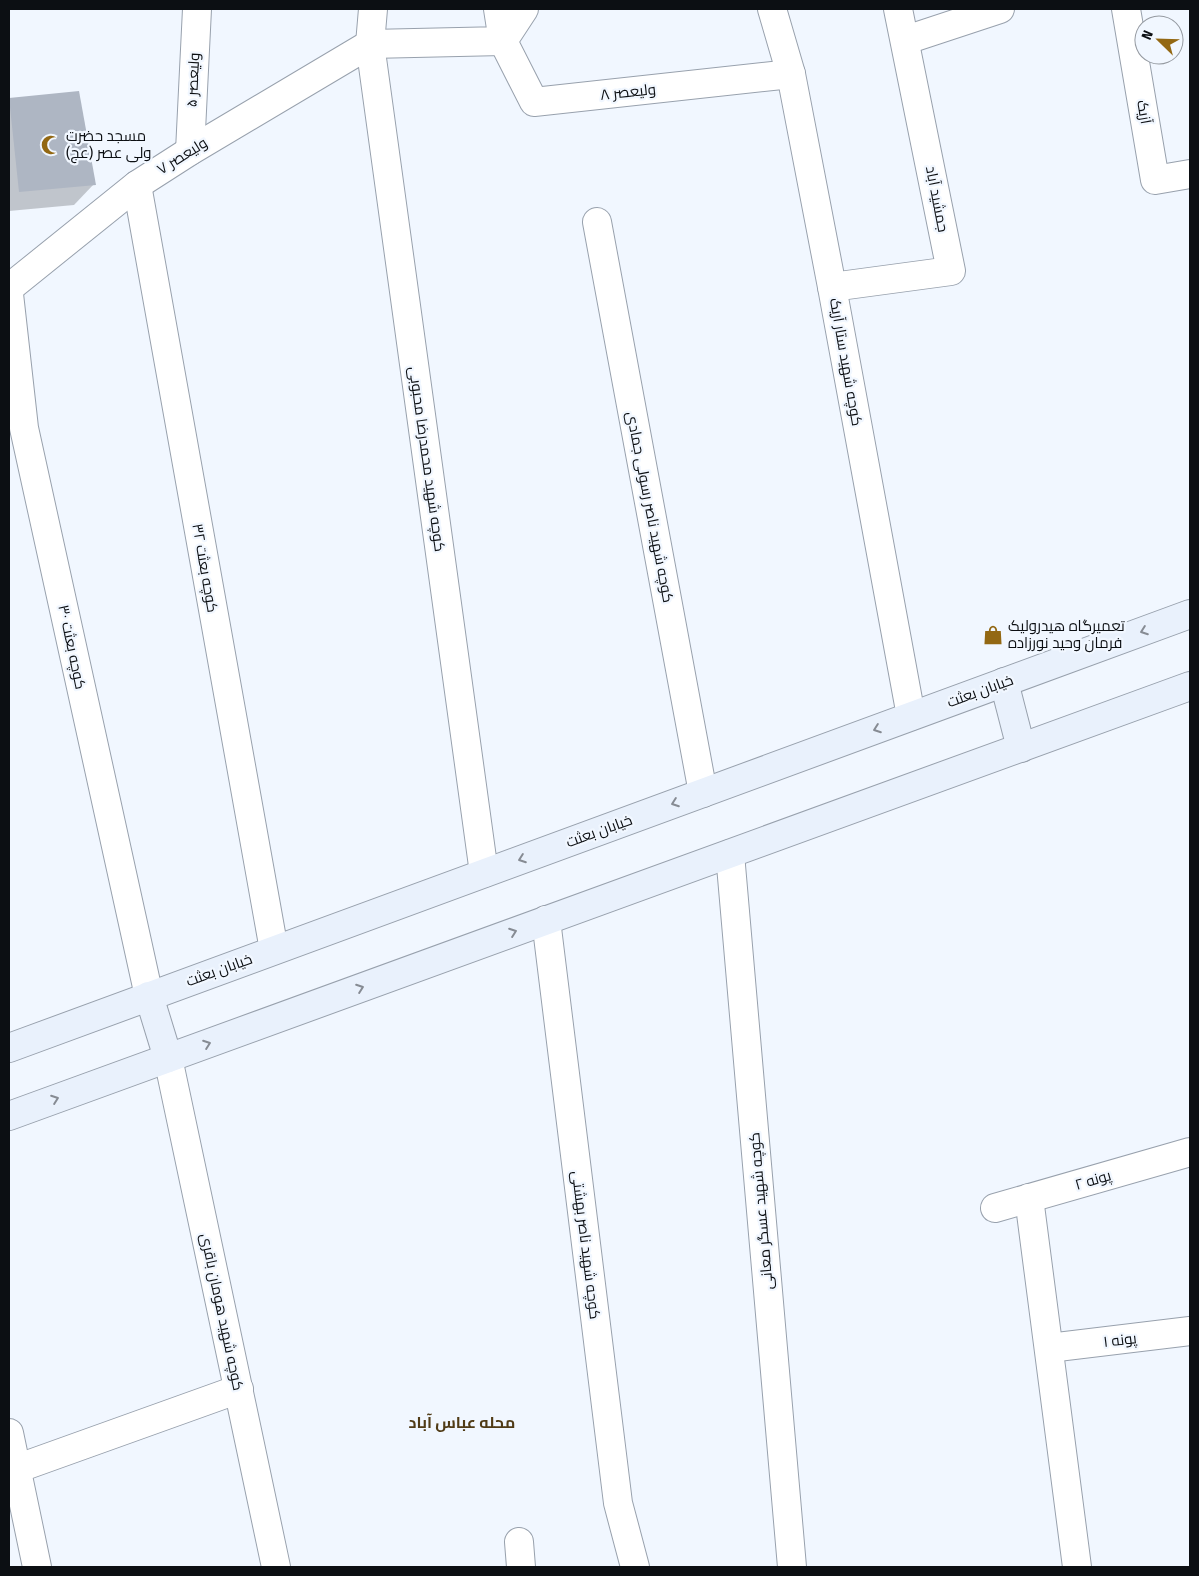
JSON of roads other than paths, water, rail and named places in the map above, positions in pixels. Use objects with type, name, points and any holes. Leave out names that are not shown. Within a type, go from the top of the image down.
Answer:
[{"type":"main road","name":"خیابان بعثت","points":[[9,1048],[1190,614]]},
{"type":"main road","points":[[1004,682],[1021,748]]},
{"type":"main road","points":[[9,1116],[1190,686]]},
{"type":"main road","points":[[149,996],[168,1058]]},
{"type":"street","name":"ولیعصر ۵","points":[[190,151],[197,9]]},
{"type":"street","name":"کوچه شهید محمدرضا محبوبی","points":[[373,9],[370,44],[484,873]]},
{"type":"street","points":[[498,9],[503,41]]},
{"type":"street","points":[[503,41],[524,9]]},
{"type":"street","name":"کوچه شهید ستار آریک","points":[[772,9],[791,74],[910,716]]},
{"type":"street","name":"جمشید آباد","points":[[832,287],[951,271],[906,40],[898,9]]},
{"type":"street","points":[[906,40],[1000,9]]},
{"type":"street","name":"آزیک","points":[[1126,9],[1155,180],[1190,174]]},
{"type":"street","points":[[370,44],[503,41]]},
{"type":"street","name":"ولیعصر ۸","points":[[503,41],[534,102],[791,74]]},
{"type":"street","name":"ولیعصر ۷","points":[[9,288],[137,185],[190,151],[370,44]]},
{"type":"street","name":"کوچه بعثت ۳۲","points":[[137,185],[274,950]]},
{"type":"street","name":"کوچه شهید ناصر رسولی جمادی","points":[[597,222],[703,793]]},
{"type":"street","name":"کوچه بعثت ۳۰","points":[[9,294],[16,439],[149,996]]},
{"type":"street","name":"کوچه شهید عسگر معانی","points":[[730,854],[792,1567]]},
{"type":"street","name":"کوچه شهید ناصر بهشتی","points":[[546,920],[618,1503],[635,1567]]},
{"type":"street","name":"کوچه شهید هومان باقری","points":[[168,1058],[276,1567]]},
{"type":"street","name":"پونه ۲","points":[[995,1208],[1190,1152]]},
{"type":"street","points":[[1029,1198],[1077,1567]]},
{"type":"street","name":"پونه ۱","points":[[1049,1348],[1190,1331]]},
{"type":"street","points":[[16,1469],[239,1389]]},
{"type":"street","points":[[9,1433],[37,1567]]},
{"type":"place","name":"مسجد حضرت ولی عصر (عج)","points":[[51,145]]},
{"type":"place","name":"تعمیرگاه هیدرولیک فرمان وحید نورزاده","points":[[993,635]]},
{"type":"district","name":"محله عباس آباد","points":[[462,1422]]}]
